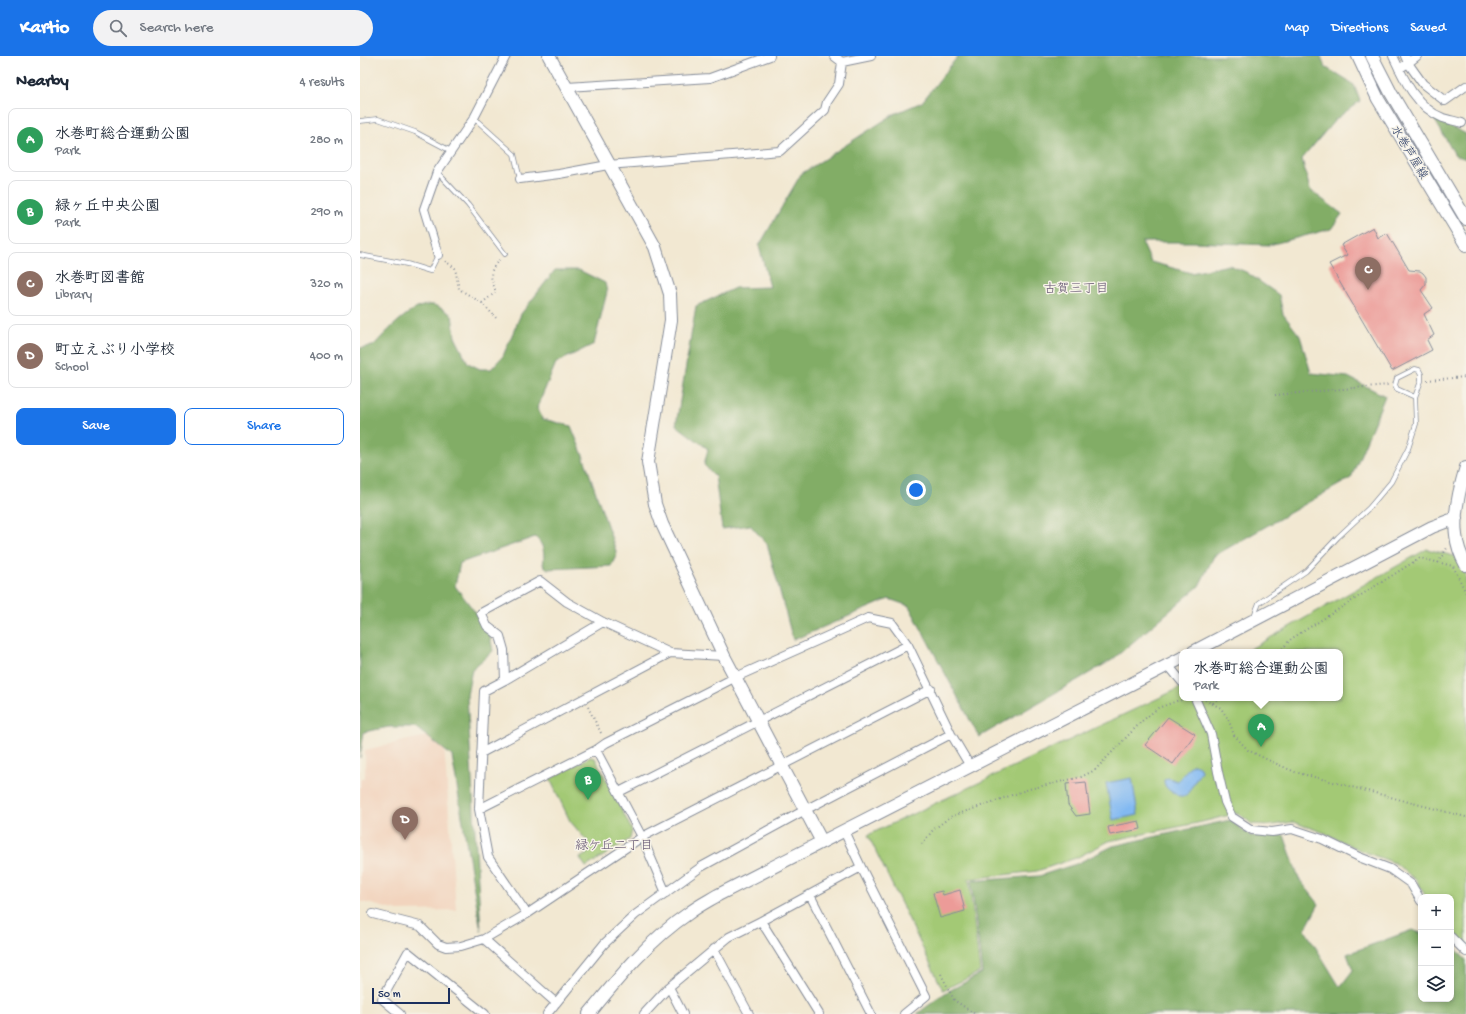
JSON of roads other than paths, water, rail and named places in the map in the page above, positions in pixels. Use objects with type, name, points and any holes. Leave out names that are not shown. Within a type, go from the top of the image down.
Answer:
[{"type":"street","points":[[438,255],[424,209],[437,172],[474,118],[506,56]]},
{"type":"street","points":[[549,56],[608,165],[655,247],[670,294],[671,320],[648,462],[655,504],[662,524],[724,656],[822,842]]},
{"type":"street","points":[[567,87],[710,78],[770,56]]},
{"type":"street","points":[[834,56],[842,62],[871,56]]},
{"type":"street","name":"水巻芦屋線","points":[[1358,56],[1378,99],[1466,246]]},
{"type":"street","name":"水巻芦屋線","points":[[1372,56],[1391,93],[1466,219]]},
{"type":"street","points":[[1393,56],[1412,93],[1427,108],[1443,118],[1462,123]]},
{"type":"street","points":[[1399,69],[1406,59],[1417,56]]},
{"type":"street","points":[[1406,59],[1422,84],[1444,101],[1466,86]]},
{"type":"street","points":[[520,179],[608,165],[780,151],[825,110],[827,102],[839,84],[842,62]]},
{"type":"street","points":[[1466,467],[1461,486],[1456,518],[1456,536],[1461,556],[1466,565]]},
{"type":"street","points":[[1199,649],[1432,527],[1456,518]]},
{"type":"street","points":[[505,680],[504,650],[500,636],[487,626],[481,613],[540,581],[567,602],[603,622],[670,653],[724,656]]},
{"type":"street","points":[[479,809],[736,677],[868,618],[892,623],[908,644],[952,734],[970,766]]},
{"type":"street","points":[[527,914],[488,857],[479,809],[484,691],[603,622]]},
{"type":"street","points":[[619,792],[908,644]]},
{"type":"street","points":[[481,753],[670,653]]},
{"type":"street","points":[[589,1014],[618,977],[641,953],[689,912],[718,895],[1179,660]]},
{"type":"street","points":[[1168,665],[1179,678]]},
{"type":"street","points":[[373,914],[420,926],[438,944],[446,947],[461,946],[484,939],[527,914],[642,837],[931,689]]},
{"type":"street","points":[[1197,701],[1211,734],[1225,802],[1232,817],[1252,830],[1272,832],[1292,829],[1322,839],[1359,857],[1390,868],[1411,884],[1418,896]]},
{"type":"street","points":[[547,1014],[604,944],[635,915],[701,867],[805,810],[952,734]]},
{"type":"street","points":[[596,750],[642,837],[666,892]]},
{"type":"street","points":[[844,831],[860,867],[926,996],[904,1014]]},
{"type":"street","points":[[644,1014],[669,987],[729,937],[860,867]]},
{"type":"street","points":[[810,895],[872,1014]]},
{"type":"street","points":[[761,921],[819,1014]]},
{"type":"street","points":[[484,939],[556,1003]]},
{"type":"street","points":[[1454,940],[1466,952]]},
{"type":"street","points":[[714,949],[749,1014]]},
{"type":"street","points":[[400,1014],[382,999],[408,952],[485,1014]]},
{"type":"street","points":[[669,987],[683,1014]]},
{"type":"lane","points":[[474,118],[514,154],[520,179]]},
{"type":"lane","points":[[360,121],[378,119],[415,132],[451,151]]},
{"type":"lane","points":[[437,172],[468,205],[505,254]]},
{"type":"lane","points":[[360,255],[407,264],[430,272],[438,255]]},
{"type":"lane","points":[[1241,626],[1252,620],[1259,604],[1306,571],[1338,536],[1369,508],[1391,482],[1408,449],[1416,424],[1415,397],[1421,381],[1420,370],[1415,369],[1397,378],[1396,385],[1397,389],[1415,397]]},
{"type":"water","points":[[1194,764],[1199,766],[1201,771],[1186,796],[1179,796],[1171,792],[1165,786],[1164,780],[1170,778],[1178,781],[1190,766]]},
{"type":"water","points":[[1132,778],[1138,815],[1113,820],[1106,783]]},
{"type":"place","name":"水巻町図書館","points":[[1368,290]]},
{"type":"place","name":"水巻町総合運動公園","points":[[1261,747]]},
{"type":"place","name":"緑ヶ丘中央公園","points":[[588,800]]},
{"type":"place","name":"町立えぶり小学校","points":[[405,840]]},
{"type":"district","name":"古賀三丁目","points":[[1076,287]]},
{"type":"district","name":"緑ケ丘二丁目","points":[[614,844]]}]
